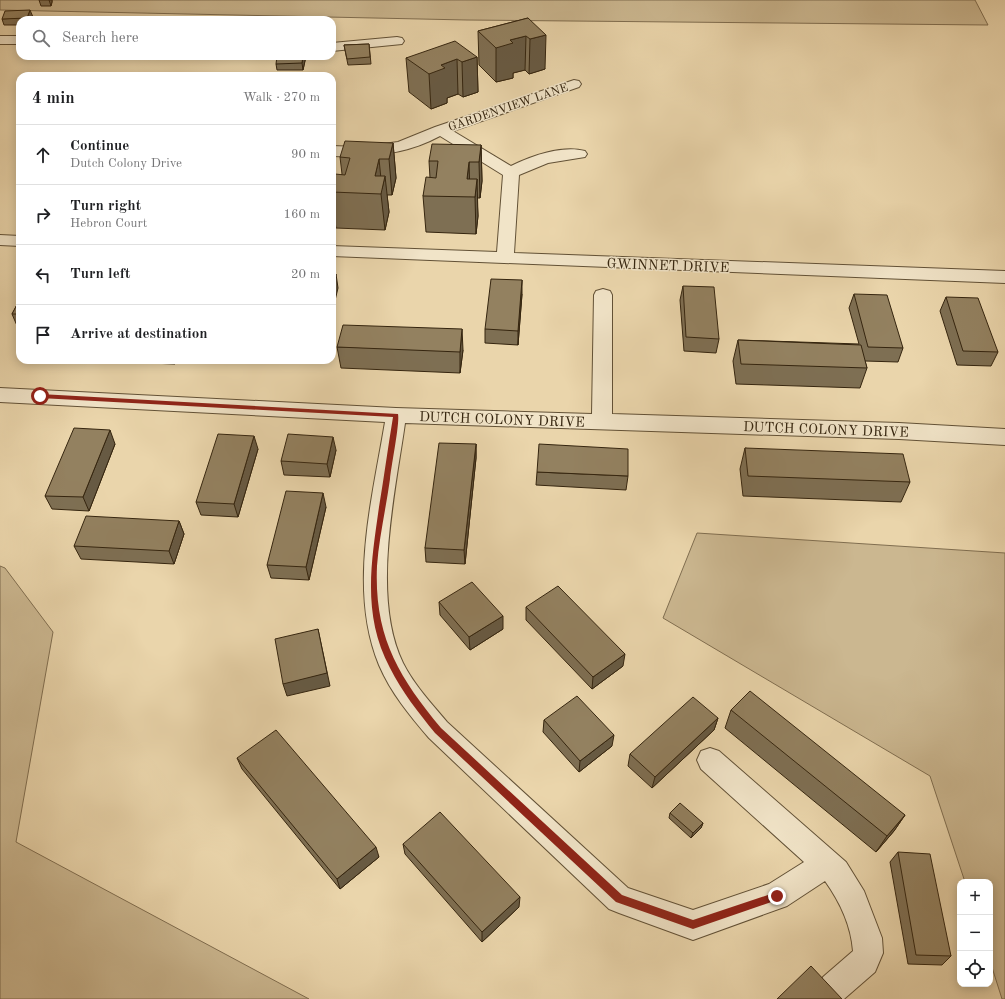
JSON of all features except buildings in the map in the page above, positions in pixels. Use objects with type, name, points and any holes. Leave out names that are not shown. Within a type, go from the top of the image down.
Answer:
[{"type":"street","points":[[0,40],[16,40]]},
{"type":"street","points":[[336,47],[397,41]]},
{"type":"street","name":"GARDENVIEW LANE","points":[[336,151],[368,152],[396,148],[428,137],[441,130],[574,84]]},
{"type":"street","name":"GARDENVIEW LANE","points":[[441,130],[511,173]]},
{"type":"street","points":[[505,258],[511,173],[540,159],[579,154]]},
{"type":"street","points":[[0,240],[16,241]]},
{"type":"street","name":"GWINNET DRIVE","points":[[336,252],[1005,278]]},
{"type":"street","points":[[602,422],[603,295]]},
{"type":"street","name":"DUTCH COLONY DRIVE","points":[[0,395],[396,415],[899,431],[1005,437]]},
{"type":"street","points":[[396,415],[374,565],[374,598],[380,632],[392,666],[412,699],[438,730],[619,899],[693,925],[777,896],[827,864]]},
{"type":"street","points":[[710,760],[827,864],[845,884],[854,901],[867,938],[868,953],[864,961],[834,988]]},
{"type":"shaded area","points":[[0,0],[975,0],[988,25],[467,20],[0,10]]},
{"type":"shaded area","points":[[697,533],[1005,553],[1005,999],[1002,999],[993,970],[993,879],[964,879],[930,776],[663,618]]},
{"type":"shaded area","points":[[0,566],[5,568],[53,632],[16,842],[309,999],[0,999]]},
{"type":"route","points":[[40,396],[396,415],[374,565],[374,598],[380,632],[392,666],[412,699],[438,730],[619,899],[693,925],[777,896]]}]
